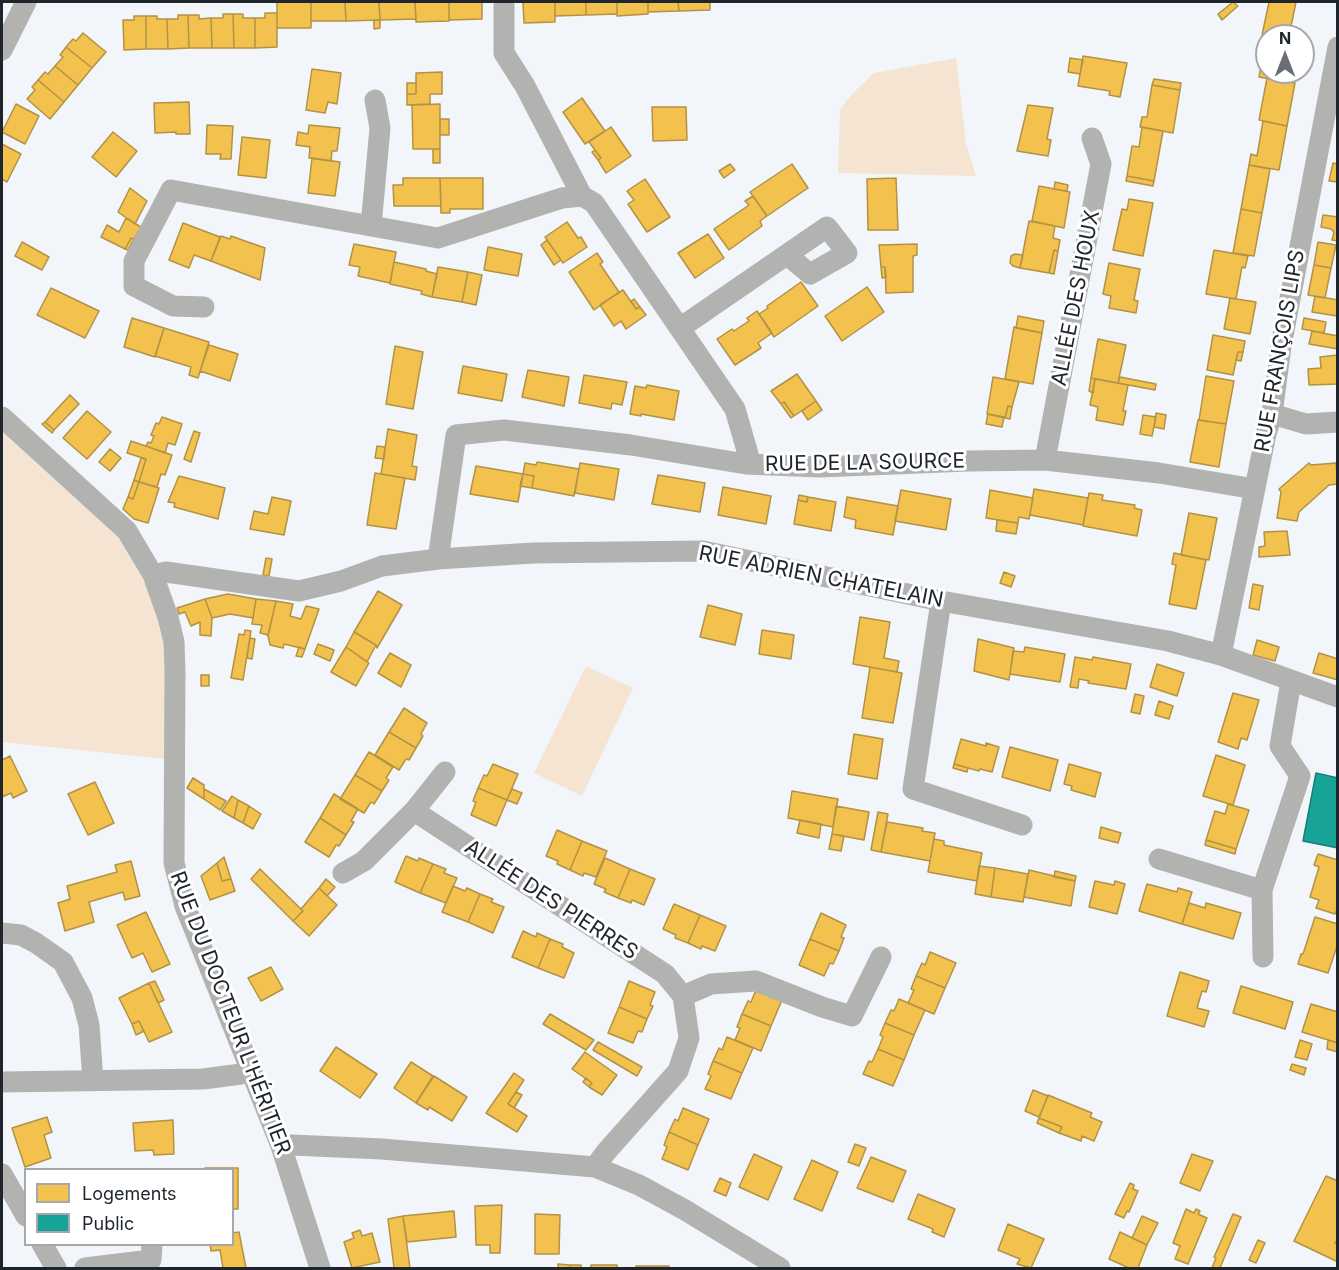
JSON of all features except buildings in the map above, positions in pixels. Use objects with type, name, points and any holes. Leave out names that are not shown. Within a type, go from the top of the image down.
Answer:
[{"type":"street","points":[[2,50],[26,2]]},
{"type":"street","points":[[504,2],[504,53],[525,86],[582,196],[594,203],[735,409],[748,454],[746,465]]},
{"type":"street","name":"RUE FRANÇOIS LIPS","points":[[1221,655],[1272,414],[1281,346],[1338,47]]},
{"type":"street","points":[[371,226],[380,128],[375,100]]},
{"type":"street","name":"ALLÉE DES HOUX","points":[[1045,460],[1101,164],[1092,138]]},
{"type":"street","points":[[204,307],[173,306],[134,286],[134,261],[171,190],[438,238],[562,198],[582,196]]},
{"type":"street","points":[[680,328],[787,255]]},
{"type":"street","points":[[1272,414],[1306,424],[1338,422]]},
{"type":"street","name":"RUE DU DOCTEUR L'HÉRITIER","points":[[2,417],[127,531],[153,575],[174,642],[174,863],[186,906],[281,1146],[320,1269]]},
{"type":"street","name":"RUE DE LA SOURCE","points":[[438,559],[456,435],[504,430],[631,445],[746,465],[829,467],[1045,460],[1159,473],[1255,489]]},
{"type":"street","name":"RUE ADRIEN CHATELAIN","points":[[153,575],[166,572],[299,591],[341,581],[382,566],[438,559],[533,553],[703,550],[941,601],[1168,641],[1221,655],[1338,697]]},
{"type":"street","points":[[941,601],[913,789],[1022,825]]},
{"type":"street","points":[[1263,957],[1262,890],[1300,776],[1280,746],[1292,681]]},
{"type":"street","points":[[343,873],[364,861],[414,811],[445,772]]},
{"type":"street","name":"ALLÉE DES PIERRES","points":[[414,811],[665,974],[683,996]]},
{"type":"street","points":[[1159,859],[1262,890]]},
{"type":"street","points":[[2,933],[21,935],[63,962],[82,998],[89,1025],[93,1081]]},
{"type":"street","points":[[595,1167],[678,1071],[689,1038],[683,996],[711,984],[756,981],[822,1007],[852,1016],[881,957]]},
{"type":"street","points":[[2,1082],[203,1079],[241,1074],[252,1070]]},
{"type":"street","points":[[281,1146],[382,1149],[595,1167],[639,1185],[686,1210],[780,1269]]},
{"type":"street","points":[[2,1174],[24,1212]]},
{"type":"street","points":[[43,1246],[56,1269]]},
{"type":"street","points":[[85,1269],[151,1260],[152,1246]]},
{"type":"shaded area","points":[[956,58],[966,143],[976,176],[838,173],[840,109],[852,94],[874,73]]},
{"type":"shaded area","points":[[2,432],[120,539],[148,589],[166,643],[165,759],[2,742]]},
{"type":"shaded area","points":[[586,666],[633,688],[582,796],[534,773]]}]
